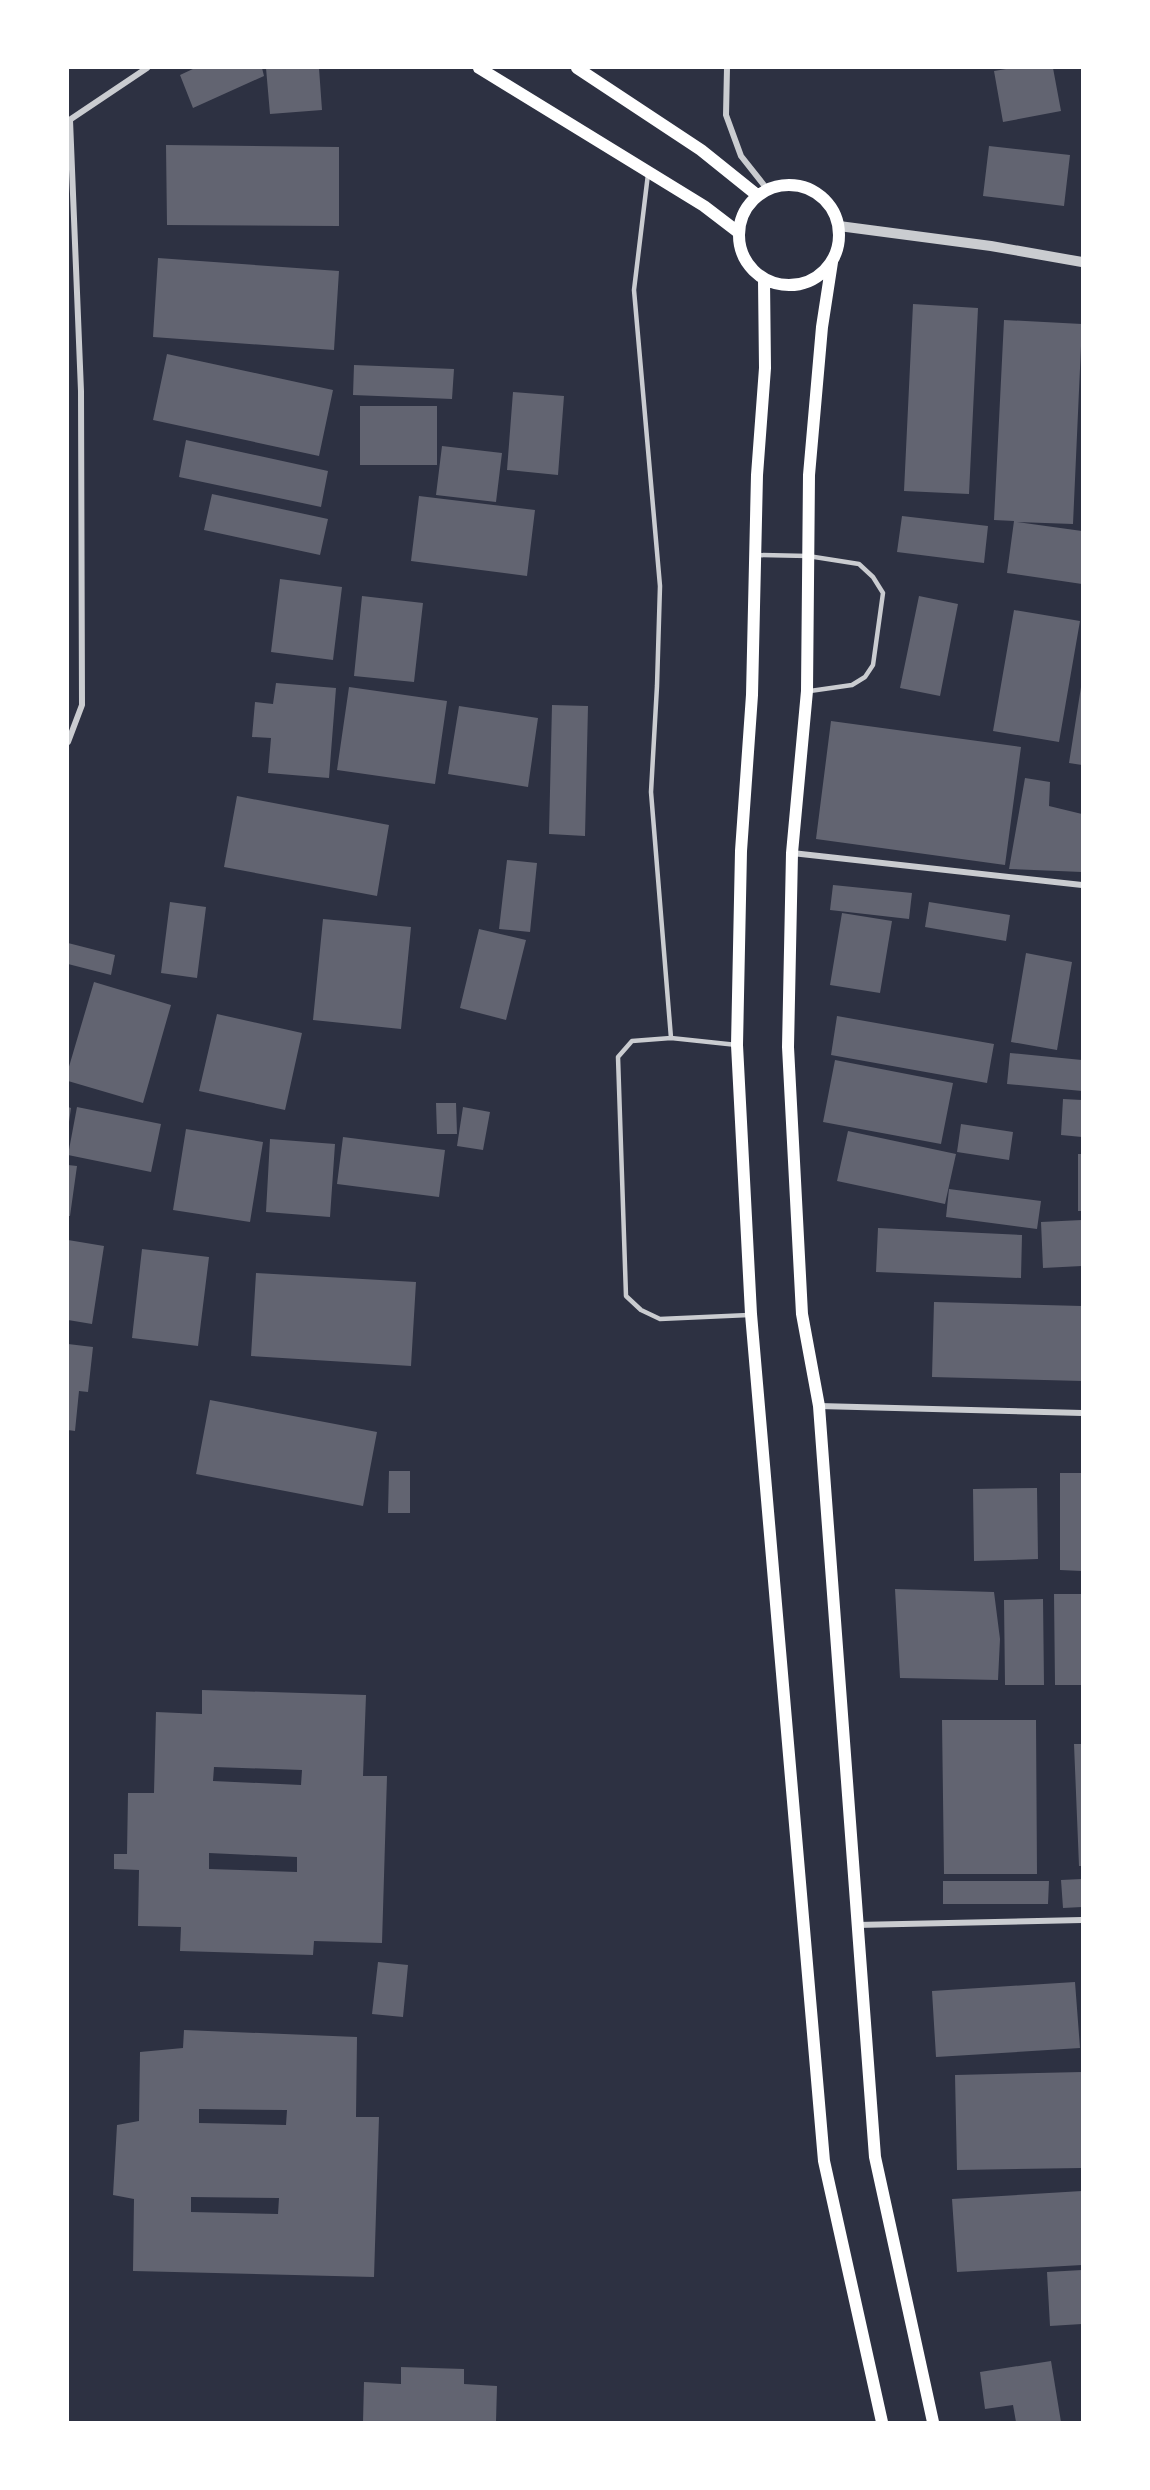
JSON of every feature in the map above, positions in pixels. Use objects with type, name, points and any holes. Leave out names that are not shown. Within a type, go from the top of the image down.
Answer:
[{"type":"main road","points":[[479,68],[704,206],[738,232]]},
{"type":"main road","points":[[577,68],[762,192]]},
{"type":"main road","points":[[832,262],[819,276],[802,284],[782,285],[764,280],[744,260],[739,246],[738,232],[743,211],[762,192],[790,184],[812,190],[830,205],[839,226],[839,245],[832,262],[822,327],[809,475],[807,691],[792,853],[789,1058],[802,1314],[819,1406],[874,2157],[933,2422]]},
{"type":"main road","points":[[764,280],[765,368],[756,475],[752,695],[741,850],[737,1045],[751,1314],[824,2161],[882,2422]]},
{"type":"street","points":[[68,742],[82,705],[81,391],[68,121],[147,68]]},
{"type":"street","points":[[727,68],[726,115],[741,156],[762,192]]},
{"type":"street","points":[[839,226],[991,246],[1083,262]]},
{"type":"street","points":[[792,853],[1083,885]]},
{"type":"street","points":[[819,1406],[1083,1413]]},
{"type":"street","points":[[856,1925],[1083,1920]]},
{"type":"lane","points":[[648,171],[634,290],[660,586],[651,792],[671,1038]]},
{"type":"lane","points":[[756,555],[808,556],[859,564],[873,577],[883,593],[873,665],[865,677],[852,685],[807,691]]},
{"type":"lane","points":[[737,1045],[671,1038],[632,1041],[618,1057],[626,1296],[641,1310],[660,1319],[751,1314]]},
{"type":"building","points":[[195,68],[262,68],[264,76],[193,108],[180,75]]},
{"type":"building","points":[[266,68],[319,68],[322,110],[270,114]]},
{"type":"building","points":[[1012,68],[1053,68],[1061,111],[1003,122],[994,71]]},
{"type":"building","points":[[166,145],[339,147],[339,226],[167,225]]},
{"type":"building","points":[[989,146],[1070,155],[1064,206],[983,196]]},
{"type":"building","points":[[158,258],[339,271],[334,350],[153,337]]},
{"type":"building","points":[[913,304],[978,308],[969,494],[904,491]]},
{"type":"building","points":[[1004,320],[1082,324],[1073,524],[1017,522],[1082,531],[1082,584],[1007,573],[1014,521],[994,520]]},
{"type":"building","points":[[167,354],[333,390],[319,456],[153,420]]},
{"type":"building","points":[[354,365],[454,369],[452,399],[353,395]]},
{"type":"building","points":[[513,392],[564,396],[558,475],[507,470]]},
{"type":"building","points":[[360,406],[437,406],[437,465],[360,465]]},
{"type":"building","points":[[186,440],[328,471],[321,507],[179,477]]},
{"type":"building","points":[[442,446],[502,453],[496,502],[436,495]]},
{"type":"building","points":[[212,494],[328,519],[320,555],[204,530]]},
{"type":"building","points":[[419,496],[535,510],[527,576],[411,561]]},
{"type":"building","points":[[902,516],[988,526],[984,563],[897,552]]},
{"type":"building","points":[[280,579],[342,587],[333,660],[271,652]]},
{"type":"building","points":[[362,596],[423,603],[414,682],[354,676]]},
{"type":"building","points":[[919,596],[958,604],[940,696],[900,688]]},
{"type":"building","points":[[1014,610],[1080,621],[1059,742],[993,731]]},
{"type":"building","points":[[276,683],[336,688],[329,778],[268,773],[271,738],[252,737],[255,702],[273,704]]},
{"type":"building","points":[[349,687],[447,701],[435,784],[337,770]]},
{"type":"building","points":[[1082,687],[1082,765],[1069,763]]},
{"type":"building","points":[[552,705],[588,706],[585,836],[549,834]]},
{"type":"building","points":[[459,706],[538,718],[528,787],[448,774]]},
{"type":"building","points":[[831,721],[1021,747],[1005,865],[816,839]]},
{"type":"building","points":[[1025,778],[1050,782],[1049,806],[1082,814],[1082,872],[1009,869]]},
{"type":"building","points":[[237,796],[389,825],[377,896],[224,867]]},
{"type":"building","points":[[507,860],[537,863],[530,932],[499,929]]},
{"type":"building","points":[[833,885],[912,893],[909,919],[830,910]]},
{"type":"building","points":[[170,902],[206,907],[197,978],[161,973]]},
{"type":"building","points":[[929,902],[1010,915],[1006,941],[925,927]]},
{"type":"building","points":[[842,913],[892,921],[880,993],[830,985]]},
{"type":"building","points":[[323,919],[411,927],[401,1029],[313,1020]]},
{"type":"building","points":[[479,929],[526,940],[506,1020],[460,1008]]},
{"type":"building","points":[[68,943],[115,955],[111,975],[68,964]]},
{"type":"building","points":[[1026,953],[1072,962],[1057,1050],[1011,1042]]},
{"type":"building","points":[[94,982],[171,1005],[143,1103],[68,1081],[68,1070]]},
{"type":"building","points":[[217,1014],[302,1033],[285,1110],[199,1091]]},
{"type":"building","points":[[837,1016],[994,1044],[987,1083],[831,1055]]},
{"type":"building","points":[[1010,1053],[1082,1060],[1082,1091],[1007,1084]]},
{"type":"building","points":[[835,1060],[953,1083],[941,1144],[823,1122]]},
{"type":"building","points":[[1063,1099],[1082,1100],[1082,1137],[1061,1135]]},
{"type":"building","points":[[436,1103],[456,1103],[457,1134],[437,1134]]},
{"type":"building","points":[[68,1107],[71,1108],[69,1122],[68,1122]]},
{"type":"building","points":[[77,1107],[161,1124],[151,1172],[68,1155]]},
{"type":"building","points":[[463,1107],[490,1112],[483,1150],[457,1146]]},
{"type":"building","points":[[961,1124],[1013,1132],[1009,1160],[957,1152]]},
{"type":"building","points":[[186,1129],[263,1142],[250,1222],[173,1210]]},
{"type":"building","points":[[848,1131],[956,1154],[945,1204],[837,1181]]},
{"type":"building","points":[[343,1137],[445,1150],[439,1197],[337,1184]]},
{"type":"building","points":[[270,1139],[335,1144],[330,1217],[266,1212]]},
{"type":"building","points":[[1078,1154],[1082,1154],[1082,1211],[1078,1211]]},
{"type":"building","points":[[68,1165],[77,1166],[70,1216],[68,1216]]},
{"type":"building","points":[[949,1189],[1041,1201],[1037,1229],[946,1217]]},
{"type":"building","points":[[1082,1220],[1082,1266],[1043,1268],[1041,1222]]},
{"type":"building","points":[[878,1228],[1022,1235],[1021,1278],[876,1272]]},
{"type":"building","points":[[68,1240],[104,1246],[92,1324],[68,1320]]},
{"type":"building","points":[[142,1249],[209,1257],[198,1346],[132,1338]]},
{"type":"building","points":[[256,1273],[416,1282],[411,1366],[251,1356]]},
{"type":"building","points":[[934,1302],[1082,1306],[1082,1381],[932,1377]]},
{"type":"building","points":[[68,1344],[93,1347],[88,1392],[79,1391],[75,1431],[68,1430]]},
{"type":"building","points":[[210,1400],[377,1432],[363,1506],[196,1474]]},
{"type":"building","points":[[389,1471],[410,1471],[410,1513],[388,1513]]},
{"type":"building","points":[[1060,1473],[1082,1473],[1082,1571],[1060,1570]]},
{"type":"building","points":[[1037,1488],[1038,1559],[974,1561],[973,1489]]},
{"type":"building","points":[[895,1589],[994,1592],[1000,1639],[998,1680],[900,1678]]},
{"type":"building","points":[[1054,1594],[1082,1594],[1082,1685],[1055,1685]]},
{"type":"building","points":[[1043,1599],[1044,1685],[1005,1685],[1004,1600]]},
{"type":"building","points":[[202,1690],[366,1695],[363,1776],[387,1776],[382,1943],[314,1941],[313,1955],[180,1951],[181,1927],[138,1926],[139,1870],[114,1869],[114,1854],[127,1854],[128,1793],[154,1793],[156,1712],[202,1714]],"holes":[[[214,1767],[302,1770],[301,1785],[213,1781]],[[209,1853],[297,1857],[297,1872],[209,1869]]]},
{"type":"building","points":[[942,1720],[1036,1720],[1037,1874],[944,1874]]},
{"type":"building","points":[[1074,1744],[1082,1744],[1082,1866],[1079,1866]]},
{"type":"building","points":[[1082,1879],[1082,1907],[1063,1908],[1061,1880]]},
{"type":"building","points":[[943,1881],[1049,1881],[1048,1904],[943,1904]]},
{"type":"building","points":[[378,1962],[408,1965],[403,2017],[372,2014]]},
{"type":"building","points":[[1075,1982],[1080,2048],[936,2057],[932,1991]]},
{"type":"building","points":[[184,2030],[357,2037],[356,2117],[379,2117],[374,2277],[133,2271],[134,2199],[113,2195],[117,2125],[139,2121],[140,2052],[183,2048]],"holes":[[[199,2109],[287,2110],[286,2125],[199,2123]],[[191,2197],[279,2198],[278,2214],[191,2212]]]},
{"type":"building","points":[[1082,2072],[1082,2168],[957,2170],[955,2075]]},
{"type":"building","points":[[1082,2191],[1082,2265],[957,2272],[952,2199]]},
{"type":"building","points":[[1082,2270],[1082,2324],[1050,2326],[1047,2272]]},
{"type":"building","points":[[1051,2361],[1061,2422],[1016,2422],[1013,2405],[985,2409],[980,2372]]},
{"type":"building","points":[[401,2367],[464,2369],[464,2384],[497,2386],[496,2422],[363,2422],[364,2382],[401,2384]]}]
